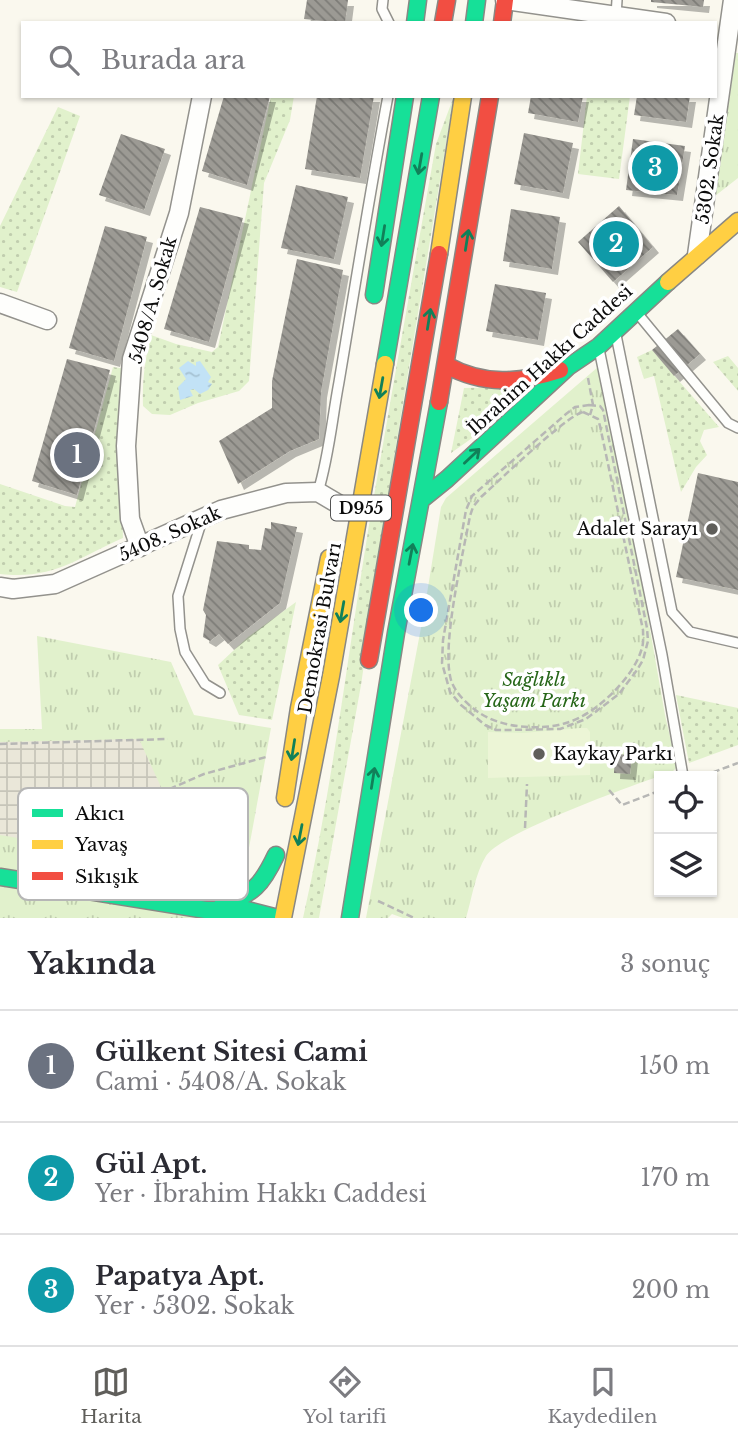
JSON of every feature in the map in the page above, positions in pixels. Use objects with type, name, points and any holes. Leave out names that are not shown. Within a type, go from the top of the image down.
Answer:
[{"type":"main road","points":[[415,21],[418,0]]},
{"type":"main road","points":[[443,21],[447,0]]},
{"type":"main road","points":[[474,21],[477,0]]},
{"type":"main road","points":[[502,21],[505,0]]},
{"type":"main road","points":[[371,315],[405,98]]},
{"type":"main road","name":"Demokrasi Bulvarı","points":[[281,918],[331,676],[431,98]]},
{"type":"main road","name":"D955","points":[[367,670],[427,330],[463,98]]},
{"type":"main road","points":[[350,918],[396,633],[446,365],[490,98]]},
{"type":"main road","name":"İbrahim Hakkı Caddesi","points":[[421,500],[447,480],[568,368],[599,345],[635,310],[738,221]]},
{"type":"main road","points":[[446,365],[462,375],[499,382],[535,379],[568,368]]},
{"type":"main road","points":[[284,810],[299,709],[332,545]]},
{"type":"main road","points":[[118,900],[180,912],[247,910],[281,918],[273,873],[280,835]]},
{"type":"main road","points":[[248,897],[267,876],[276,855]]},
{"type":"main road","points":[[0,877],[18,880]]},
{"type":"main road","points":[[216,913],[241,900]]},
{"type":"street","points":[[505,0],[617,8],[659,21]]},
{"type":"street","name":"5302. Sokak","points":[[697,255],[733,0]]},
{"type":"street","name":"5408/A. Sokak","points":[[140,547],[130,519],[126,446],[132,359],[179,214],[202,98]]},
{"type":"street","points":[[0,303],[47,320]]},
{"type":"street","points":[[318,492],[340,505]]},
{"type":"street","name":"5408. Sokak","points":[[0,587],[13,589],[55,584],[221,510],[286,494],[318,492]]},
{"type":"lane","points":[[383,0],[382,9],[388,21]]},
{"type":"lane","points":[[318,492],[329,446],[356,290],[370,187],[388,98]]},
{"type":"lane","points":[[635,310],[728,423],[738,428]]},
{"type":"lane","points":[[614,330],[672,612],[690,632],[738,643]]},
{"type":"lane","points":[[599,345],[662,655],[681,771]]},
{"type":"lane","points":[[203,519],[178,596],[180,628],[185,652],[205,684],[220,693]]},
{"type":"path","points":[[583,358],[593,405],[590,415]]},
{"type":"path","points":[[593,405],[600,406],[603,410],[645,616],[648,641],[643,660],[619,694],[586,719],[560,729],[496,730],[485,725],[450,692],[442,663],[443,640],[466,510],[472,496],[566,414],[575,407],[593,405]]},
{"type":"path","points":[[583,412],[590,415],[598,419],[600,425],[643,630],[642,650],[631,673],[617,688],[580,717],[565,724],[507,726],[484,716],[470,706],[452,681],[449,654],[470,516],[481,497],[559,428],[577,414],[583,412]]},
{"type":"path","points":[[0,744],[168,739]]},
{"type":"path","points":[[172,788],[204,774],[276,755]]},
{"type":"path","points":[[716,771],[738,763]]},
{"type":"path","points":[[525,828],[527,784]]},
{"type":"path","points":[[609,790],[622,805],[654,793]]},
{"type":"path","points":[[377,900],[414,918]]},
{"type":"green space","points":[[736,53],[738,178],[715,196]]},
{"type":"green space","points":[[271,98],[294,98],[290,120],[264,183],[249,381],[239,391],[198,403],[170,415],[152,414],[143,406],[144,370],[151,335],[212,352],[218,347]]},
{"type":"green space","points":[[454,98],[393,464],[361,685],[319,918],[303,918],[331,773],[368,531],[436,144]]},
{"type":"green space","points":[[587,98],[630,98],[619,179],[578,174]]},
{"type":"green space","points":[[58,107],[80,116],[17,292],[0,287],[0,226]]},
{"type":"green space","points":[[652,350],[719,427],[704,430],[700,441],[707,455],[696,467],[681,492],[654,376],[644,379],[637,357]]},
{"type":"green space","points":[[728,356],[738,368],[738,391],[713,362]]},
{"type":"green space","points":[[113,367],[126,369],[121,481],[123,538],[51,571],[19,575],[0,574],[0,484],[75,507]]},
{"type":"green space","name":"Sağlıklı Yaşam Parkı","points":[[598,367],[677,767],[673,771],[654,771],[654,779],[542,822],[496,846],[482,863],[466,918],[403,918],[392,914],[388,918],[366,918],[424,612],[441,507],[446,498]]},
{"type":"green space","points":[[532,387],[516,407],[451,453],[464,388]]},
{"type":"green space","points":[[296,602],[272,720],[239,715],[218,665],[248,637]]},
{"type":"green space","points":[[37,636],[171,662],[194,715],[271,728],[248,853],[248,788],[18,788],[18,900],[232,900],[224,918],[0,918],[0,729],[42,729]]},
{"type":"green space","points":[[676,695],[738,708],[738,745],[689,763]]},
{"type":"green space","name":"Kaykay Parkı","points":[[587,728],[590,732],[590,775],[488,778],[488,732],[523,733]]},
{"type":"shaded area","points":[[139,739],[161,788],[18,788],[18,838],[0,835],[0,742]]},
{"type":"water","points":[[188,361],[196,366],[196,362],[200,361],[211,377],[208,382],[212,384],[200,394],[194,389],[190,390],[193,396],[180,400],[178,387],[186,379],[179,368]]},
{"type":"building","points":[[307,0],[348,0],[345,21],[304,19]]},
{"type":"building","points":[[651,0],[704,0],[703,7]]},
{"type":"building","points":[[223,98],[269,98],[247,185],[202,171]]},
{"type":"building","points":[[317,98],[374,98],[360,178],[305,169]]},
{"type":"building","points":[[531,98],[583,98],[578,122],[528,113]]},
{"type":"building","points":[[637,98],[690,98],[686,122],[634,115]]},
{"type":"building","points":[[524,133],[573,143],[563,193],[514,184]]},
{"type":"building","points":[[121,134],[165,149],[144,210],[99,195]]},
{"type":"building","points":[[633,139],[685,146],[677,195],[626,190]]},
{"type":"building","points":[[296,185],[348,197],[334,259],[281,248]]},
{"type":"building","points":[[619,206],[653,247],[613,282],[578,242]]},
{"type":"building","points":[[200,207],[243,218],[209,342],[164,329]]},
{"type":"building","points":[[511,209],[560,217],[552,269],[503,261]]},
{"type":"building","points":[[105,226],[147,237],[114,361],[69,348]]},
{"type":"building","points":[[297,259],[343,270],[321,392],[319,439],[290,451],[238,484],[219,441],[272,408],[272,381]]},
{"type":"building","points":[[495,284],[546,293],[538,340],[486,331]]},
{"type":"building","points":[[678,329],[700,354],[674,376],[652,350]]},
{"type":"building","points":[[67,359],[110,370],[77,495],[32,481]]},
{"type":"building","name":"Adalet Sarayı","points":[[698,473],[738,482],[738,590],[676,577]]},
{"type":"building","points":[[271,522],[297,527],[280,603],[228,644],[219,634],[210,641],[203,637],[206,615],[203,610],[217,541],[249,545],[249,549],[261,550],[265,528],[271,529]]},
{"type":"building","points":[[615,754],[632,755],[630,774],[614,773]]},
{"type":"traffic: fast","points":[[415,21],[418,0]]},
{"type":"traffic: fast","points":[[474,21],[477,0]]},
{"type":"traffic: fast","points":[[374,295],[405,98]]},
{"type":"traffic: fast","points":[[385,364],[431,98]]},
{"type":"traffic: fast","points":[[421,500],[568,367],[599,346],[668,282]]},
{"type":"traffic: fast","points":[[350,918],[396,633],[439,402]]},
{"type":"traffic: fast","points":[[248,893],[261,881],[276,855]]},
{"type":"traffic: fast","points":[[0,877],[18,880]]},
{"type":"traffic: fast","points":[[144,900],[206,910],[247,910],[278,918]]},
{"type":"traffic: fast","points":[[222,905],[234,900]]},
{"type":"traffic: slow","points":[[439,254],[463,98]]},
{"type":"traffic: slow","points":[[668,282],[738,221]]},
{"type":"traffic: slow","points":[[283,918],[331,676],[385,364]]},
{"type":"traffic: slow","points":[[285,798],[299,708],[329,558]]},
{"type":"traffic: jam","points":[[443,21],[447,0]]},
{"type":"traffic: jam","points":[[502,21],[505,0]]},
{"type":"traffic: jam","points":[[439,402],[490,98]]},
{"type":"traffic: jam","points":[[369,660],[439,254]]},
{"type":"traffic: jam","points":[[446,365],[474,376],[502,380],[531,378],[560,370]]},
{"type":"place","name":"Papatya Apt.","points":[[655,168]]},
{"type":"place","name":"Gül Apt.","points":[[616,244]]},
{"type":"place","name":"Gülkent Sitesi Cami","points":[[77,455]]},
{"type":"place","name":"Adalet Sarayı","points":[[712,529]]},
{"type":"place","name":"Kaykay Parkı","points":[[539,754]]}]
